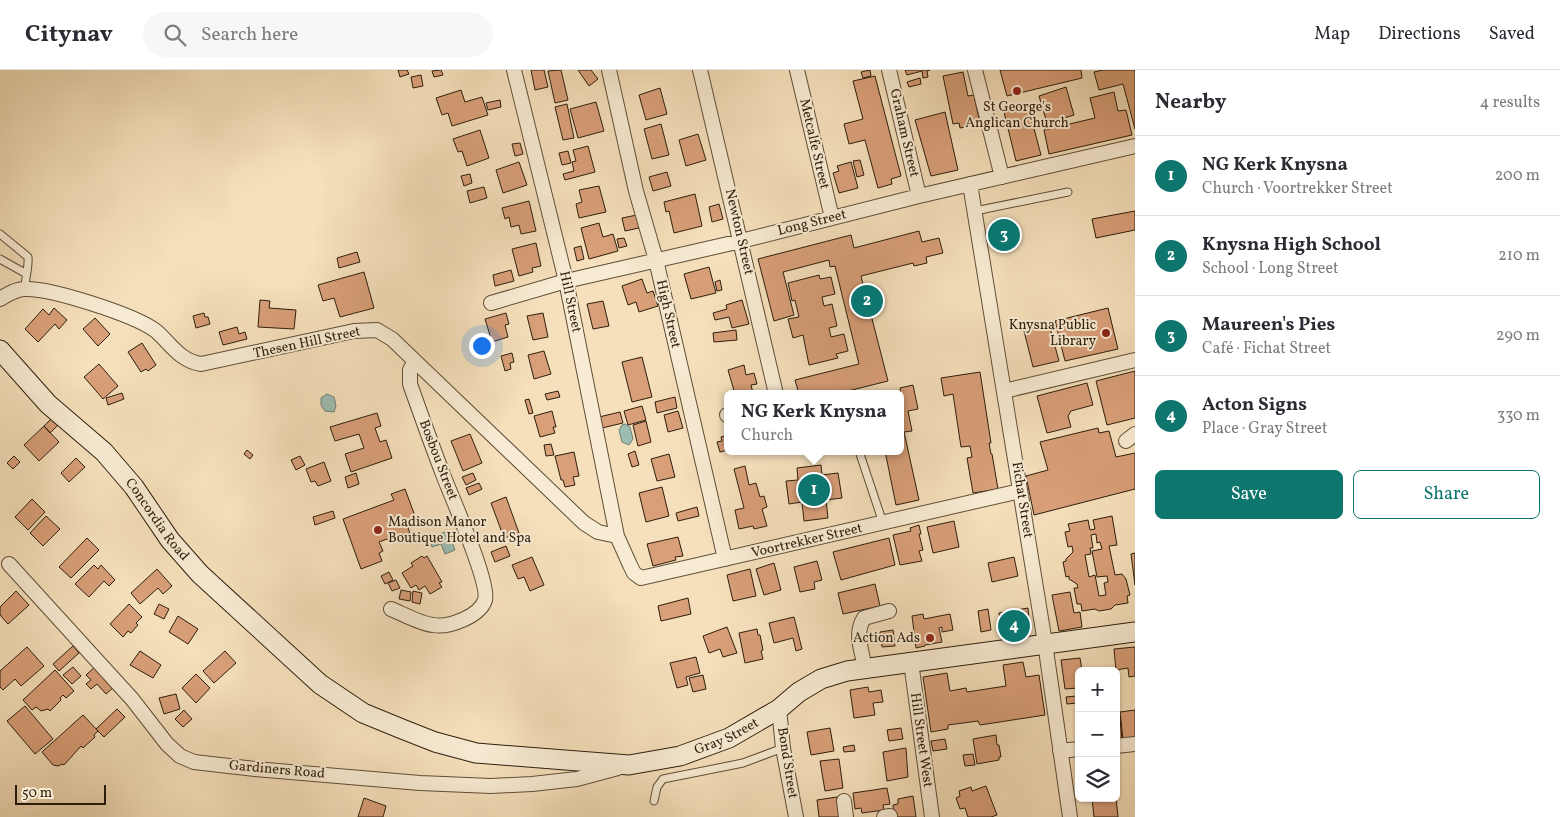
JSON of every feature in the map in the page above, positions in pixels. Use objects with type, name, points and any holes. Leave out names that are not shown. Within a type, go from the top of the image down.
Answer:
[{"type":"street","name":"Hill Street","points":[[514,70],[566,281],[617,536]]},
{"type":"street","name":"High Street","points":[[609,70],[636,191],[656,260],[725,559]]},
{"type":"street","name":"Newton Street","points":[[700,70],[775,390]]},
{"type":"street","name":"Metcalfe Street","points":[[797,70],[832,218]]},
{"type":"street","name":"Graham Street","points":[[889,70],[919,196]]},
{"type":"street","points":[[975,70],[1002,177]]},
{"type":"street","name":"Long Street","points":[[490,302],[566,281],[1135,146]]},
{"type":"street","name":"Fichat Street","points":[[970,184],[1045,643],[1070,817]]},
{"type":"street","name":"Thesen Hill Street","points":[[0,299],[17,290],[26,289],[48,292],[113,310],[142,322],[156,331],[182,357],[191,363],[201,364],[354,331],[377,330],[392,339],[584,523],[604,534],[617,536]]},
{"type":"street","name":"Concordia Road","points":[[0,350],[48,404],[104,452],[134,487],[170,540],[200,574],[320,684]]},
{"type":"street","points":[[1004,391],[1135,360]]},
{"type":"street","name":"Bosbou Street","points":[[390,609],[434,626],[446,624],[470,617],[479,610],[486,593],[478,562],[444,478],[410,384],[410,370],[415,361]]},
{"type":"street","name":"Voortrekker Street","points":[[617,536],[630,565],[641,578],[883,524],[1020,491]]},
{"type":"street","name":"Gardiners Road","points":[[9,564],[132,699],[167,744],[180,756],[194,762],[420,784],[491,786],[577,779],[629,765]]},
{"type":"street","points":[[865,668],[858,636],[858,626],[864,618],[889,611]]},
{"type":"street","name":"Gray Street","points":[[320,684],[363,713],[436,742],[468,751],[518,757],[629,765],[680,756],[729,738],[779,709],[799,692],[821,679],[847,671],[1135,632]]},
{"type":"street","name":"Hill Street West","points":[[911,662],[932,817]]},
{"type":"street","name":"Bond Street","points":[[779,709],[783,748],[796,817]]},
{"type":"street","points":[[1120,746],[1135,744]]},
{"type":"street","points":[[1060,751],[1075,749]]},
{"type":"street","points":[[844,801],[846,817]]},
{"type":"lane","points":[[975,211],[1068,192]]},
{"type":"lane","points":[[0,234],[28,257],[25,273],[26,289]]},
{"type":"lane","points":[[0,259],[25,273]]},
{"type":"lane","points":[[860,455],[883,524]]},
{"type":"lane","points":[[654,801],[657,787],[663,779],[743,763],[783,748]]},
{"type":"water","points":[[327,394],[334,397],[336,406],[334,412],[325,411],[321,405],[321,398]]},
{"type":"water","points":[[625,424],[630,427],[633,439],[629,445],[622,442],[619,430]]},
{"type":"water","points":[[448,531],[455,550],[445,554],[441,544],[432,547],[429,538]]},
{"type":"building","points":[[398,70],[407,70],[409,74],[400,77]]},
{"type":"building","points":[[441,70],[443,75],[434,77],[432,71]]},
{"type":"building","points":[[531,70],[544,70],[548,87],[535,90]]},
{"type":"building","points":[[561,70],[568,100],[555,103],[548,71]]},
{"type":"building","points":[[578,70],[591,70],[598,79],[589,86]]},
{"type":"building","points":[[870,70],[871,76],[863,78],[861,72]]},
{"type":"building","points":[[905,70],[930,70],[927,71],[928,77],[923,78],[922,71],[907,75]]},
{"type":"building","name":"St George's Anglican Church","points":[[1000,70],[1081,70],[1082,78],[1007,96]]},
{"type":"building","points":[[1103,70],[1135,70],[1135,129],[1123,84],[1099,90],[1094,72]]},
{"type":"building","points":[[963,72],[968,96],[974,95],[980,124],[960,128],[959,123],[953,124],[943,76]]},
{"type":"building","points":[[421,75],[423,86],[413,88],[411,77]]},
{"type":"building","points":[[875,76],[901,176],[891,179],[892,184],[878,188],[865,140],[849,144],[844,124],[863,119],[853,81]]},
{"type":"building","points":[[920,78],[921,84],[909,87],[907,82]]},
{"type":"building","points":[[1066,87],[1074,115],[1047,123],[1039,96]]},
{"type":"building","points":[[660,88],[667,114],[646,120],[639,95]]},
{"type":"building","points":[[461,90],[465,102],[482,97],[488,115],[452,126],[448,113],[442,115],[436,98]]},
{"type":"building","points":[[1114,92],[1118,111],[1126,110],[1132,135],[1049,154],[1044,130],[1095,118],[1090,98]]},
{"type":"building","points":[[500,100],[501,107],[488,110],[486,103]]},
{"type":"building","points":[[596,102],[604,131],[578,138],[570,109]]},
{"type":"building","points":[[567,104],[574,138],[563,140],[555,107]]},
{"type":"building","points":[[1028,106],[1041,155],[1016,161],[1004,112]]},
{"type":"building","points":[[945,112],[958,170],[931,176],[915,120]]},
{"type":"building","points":[[661,124],[669,155],[652,159],[644,129]]},
{"type":"building","points":[[480,130],[489,158],[467,166],[462,151],[458,152],[453,139]]},
{"type":"building","points":[[698,134],[706,160],[686,166],[679,140]]},
{"type":"building","points":[[520,143],[523,154],[515,156],[512,144]]},
{"type":"building","points":[[588,146],[595,172],[565,180],[563,174],[574,171],[572,162],[576,161],[573,150]]},
{"type":"building","points":[[568,151],[571,163],[562,165],[559,153]]},
{"type":"building","points":[[860,160],[864,175],[857,177],[853,161]]},
{"type":"building","points":[[519,162],[527,185],[503,193],[496,170]]},
{"type":"building","points":[[851,162],[858,188],[839,193],[833,173],[839,171],[837,166]]},
{"type":"building","points":[[667,172],[671,186],[653,191],[649,177]]},
{"type":"building","points":[[470,174],[472,183],[464,186],[461,176]]},
{"type":"building","points":[[599,186],[606,212],[579,218],[576,204],[582,202],[579,190]]},
{"type":"building","points":[[484,187],[487,198],[470,203],[467,191]]},
{"type":"building","points":[[695,194],[702,226],[674,233],[669,211],[666,212],[664,202]]},
{"type":"building","points":[[529,201],[536,231],[521,234],[519,225],[511,227],[509,217],[505,219],[502,208]]},
{"type":"building","points":[[719,204],[723,219],[712,222],[709,207]]},
{"type":"building","points":[[1135,211],[1135,230],[1096,238],[1092,219]]},
{"type":"building","points":[[637,215],[639,228],[625,231],[622,218]]},
{"type":"building","points":[[599,223],[603,237],[613,234],[618,251],[589,259],[581,228]]},
{"type":"building","points":[[919,231],[922,242],[939,238],[943,253],[926,257],[927,263],[914,266],[913,263],[861,276],[888,381],[852,390],[798,390],[795,380],[859,364],[835,266],[830,267],[829,260],[783,272],[794,315],[774,321],[758,259],[851,235],[854,248]]},
{"type":"building","points":[[624,238],[627,246],[619,248],[617,239]]},
{"type":"building","points":[[536,243],[541,266],[532,268],[533,272],[519,276],[512,249]]},
{"type":"building","points":[[581,246],[584,259],[577,261],[574,248]]},
{"type":"building","points":[[357,252],[360,262],[339,268],[337,258]]},
{"type":"building","points":[[709,267],[716,293],[691,299],[684,274]]},
{"type":"building","points":[[511,270],[514,281],[495,286],[493,275]]},
{"type":"building","points":[[364,272],[374,308],[340,317],[334,298],[323,301],[318,285]]},
{"type":"building","points":[[819,275],[820,279],[831,277],[835,294],[822,297],[824,306],[832,304],[837,326],[829,328],[831,337],[844,334],[848,351],[836,354],[838,358],[809,365],[803,335],[793,338],[788,319],[799,317],[795,300],[792,301],[788,283]]},
{"type":"building","points":[[642,279],[647,293],[653,291],[658,306],[639,312],[636,302],[628,305],[622,286]]},
{"type":"building","points":[[720,280],[722,290],[717,291],[715,282]]},
{"type":"building","points":[[260,300],[270,301],[269,308],[296,310],[294,329],[258,327]]},
{"type":"building","points":[[742,300],[749,324],[732,328],[729,317],[715,320],[713,313],[727,309],[726,305]]},
{"type":"building","points":[[603,301],[609,326],[593,329],[587,304]]},
{"type":"building","points":[[54,308],[67,320],[59,329],[55,324],[38,342],[25,329],[43,309],[49,315]]},
{"type":"building","points":[[1108,308],[1118,349],[1065,361],[1055,321]]},
{"type":"building","points":[[204,313],[205,317],[208,317],[210,324],[196,328],[193,316]]},
{"type":"building","points":[[506,313],[509,324],[505,325],[508,337],[492,342],[485,319]]},
{"type":"building","points":[[543,313],[548,337],[533,340],[527,316]]},
{"type":"building","points":[[95,318],[110,334],[98,346],[83,329]]},
{"type":"building","points":[[1049,324],[1059,361],[1033,367],[1024,331]]},
{"type":"building","points":[[237,327],[239,334],[245,332],[247,339],[223,345],[219,332]]},
{"type":"building","points":[[736,330],[737,340],[714,342],[713,333]]},
{"type":"building","points":[[142,343],[156,365],[148,371],[146,369],[141,372],[128,352]]},
{"type":"building","points":[[544,351],[551,374],[534,379],[528,355]]},
{"type":"building","points":[[512,353],[514,362],[510,363],[511,369],[505,371],[501,356]]},
{"type":"building","points":[[642,357],[652,397],[632,402],[622,362]]},
{"type":"building","points":[[99,364],[118,386],[103,399],[84,377]]},
{"type":"building","points":[[744,365],[746,375],[754,373],[757,384],[751,385],[752,390],[734,390],[728,370]]},
{"type":"building","points":[[1135,371],[1135,418],[1107,425],[1096,381]]},
{"type":"building","points":[[980,372],[991,443],[989,443],[998,489],[973,493],[967,458],[972,457],[970,446],[961,447],[953,394],[944,396],[941,378]]},
{"type":"building","points":[[1087,383],[1093,405],[1071,411],[1068,416],[1071,427],[1047,433],[1037,396]]},
{"type":"building","points":[[913,385],[918,409],[908,411],[912,431],[904,432],[904,390],[900,390],[900,388]]},
{"type":"building","points":[[558,391],[560,397],[547,400],[545,394]]},
{"type":"building","points":[[122,393],[124,399],[108,405],[106,398]]},
{"type":"building","points":[[675,397],[677,408],[657,413],[655,402]]},
{"type":"building","points":[[529,399],[533,413],[529,414],[525,400]]},
{"type":"building","points":[[642,406],[646,420],[628,425],[624,411]]},
{"type":"building","points":[[552,411],[556,427],[553,427],[555,433],[540,437],[534,416]]},
{"type":"building","points":[[678,411],[683,428],[668,432],[664,415]]},
{"type":"building","points":[[620,412],[623,423],[602,428],[599,417]]},
{"type":"building","points":[[377,413],[381,426],[375,428],[380,442],[386,440],[392,458],[351,472],[345,454],[364,448],[359,434],[335,441],[330,427]]},
{"type":"building","points":[[52,418],[58,425],[50,433],[44,426]]},
{"type":"building","points":[[646,421],[651,442],[638,446],[633,425]]},
{"type":"building","points":[[44,426],[59,442],[39,461],[24,445]]},
{"type":"building","points":[[1098,428],[1099,433],[1109,431],[1116,457],[1135,453],[1135,489],[1034,515],[1026,476],[1048,470],[1040,442]]},
{"type":"building","points":[[904,432],[919,500],[896,505],[886,455],[904,455]]},
{"type":"building","points":[[470,434],[482,463],[463,471],[451,441]]},
{"type":"building","points":[[724,436],[724,451],[720,452],[717,442],[722,441],[721,437]]},
{"type":"building","points":[[551,444],[554,455],[546,456],[544,445]]},
{"type":"building","points":[[247,450],[253,455],[250,459],[244,454]]},
{"type":"building","points":[[635,451],[639,465],[632,467],[628,454]]},
{"type":"building","points":[[574,452],[579,476],[573,477],[575,485],[565,487],[563,480],[561,480],[555,456]]},
{"type":"building","points":[[669,454],[675,477],[657,481],[651,459]]},
{"type":"building","points":[[14,456],[20,462],[13,469],[7,463]]},
{"type":"building","points":[[300,456],[305,465],[296,470],[291,460]]},
{"type":"building","points":[[76,458],[85,467],[69,482],[61,473]]},
{"type":"building","points":[[324,462],[331,481],[318,486],[315,481],[311,482],[306,469]]},
{"type":"building","points":[[821,465],[822,475],[838,473],[842,498],[826,500],[828,518],[804,521],[802,502],[789,504],[786,481],[798,480],[797,468]]},
{"type":"building","points":[[745,466],[749,485],[756,483],[760,497],[764,496],[767,507],[762,509],[767,526],[754,529],[753,526],[739,529],[735,510],[744,508],[734,469]]},
{"type":"building","points":[[356,473],[359,484],[348,488],[345,477]]},
{"type":"building","points":[[473,473],[476,480],[466,485],[462,477]]},
{"type":"building","points":[[479,483],[482,489],[469,495],[466,488]]},
{"type":"building","points":[[662,487],[669,516],[646,522],[639,493]]},
{"type":"building","name":"Madison Manor Boutique Hotel and Spa","points":[[405,489],[418,524],[408,528],[410,533],[388,541],[387,539],[379,542],[383,551],[379,553],[382,561],[361,569],[343,519],[394,500],[391,494]]},
{"type":"building","points":[[506,497],[519,533],[504,538],[491,503]]},
{"type":"building","points":[[32,499],[45,512],[28,530],[15,517]]},
{"type":"building","points":[[697,507],[699,516],[678,521],[676,513]]},
{"type":"building","points":[[333,511],[335,518],[315,525],[313,517]]},
{"type":"building","points":[[46,516],[60,529],[43,546],[30,533]]},
{"type":"building","points":[[1112,516],[1117,545],[1109,546],[1115,575],[1122,574],[1126,579],[1130,595],[1127,596],[1128,603],[1115,605],[1111,609],[1082,611],[1081,604],[1077,604],[1074,588],[1078,588],[1077,584],[1069,579],[1069,576],[1066,577],[1063,562],[1073,552],[1072,546],[1068,547],[1065,532],[1070,531],[1068,524],[1088,520],[1090,530],[1095,529],[1093,520]],"holes":[[[1096,534],[1097,543],[1100,542],[1102,549],[1092,551],[1097,577],[1107,576],[1108,582],[1104,583],[1106,595],[1099,596],[1095,575],[1089,577],[1085,555],[1091,554],[1090,548],[1093,548],[1091,535]]]},
{"type":"building","points":[[954,521],[959,547],[933,553],[927,527]]},
{"type":"building","points":[[919,525],[923,550],[919,551],[922,561],[900,565],[893,535],[911,531],[910,528]]},
{"type":"building","points":[[678,537],[683,556],[675,557],[676,560],[653,566],[647,544]]},
{"type":"building","points":[[87,538],[99,550],[71,578],[59,567]]},
{"type":"building","points":[[889,538],[895,565],[841,580],[833,552]]},
{"type":"building","points":[[506,546],[510,556],[495,562],[491,552]]},
{"type":"building","points":[[1135,553],[1135,585],[1131,554]]},
{"type":"building","points":[[422,556],[424,558],[427,556],[442,582],[439,583],[442,587],[430,594],[425,586],[419,590],[416,585],[411,588],[402,573],[413,566],[411,563]]},
{"type":"building","points":[[532,557],[544,585],[530,591],[524,577],[518,579],[512,565]]},
{"type":"building","points":[[1014,557],[1018,576],[992,582],[988,563]]},
{"type":"building","points":[[817,561],[822,580],[814,582],[815,589],[800,592],[794,567]]},
{"type":"building","points":[[774,563],[781,590],[764,595],[756,569]]},
{"type":"building","points":[[94,565],[98,569],[101,565],[115,580],[109,586],[104,581],[89,597],[75,584]]},
{"type":"building","points":[[157,569],[172,586],[163,594],[158,588],[140,604],[131,593]]},
{"type":"building","points":[[750,569],[756,596],[733,601],[727,575]]},
{"type":"building","points":[[389,572],[393,580],[385,584],[381,576]]},
{"type":"building","points":[[396,580],[400,588],[392,591],[388,583]]},
{"type":"building","points":[[875,584],[880,606],[843,614],[838,593]]},
{"type":"building","points":[[401,590],[411,592],[410,601],[399,599]]},
{"type":"building","points":[[16,591],[29,605],[8,624],[0,615],[0,607]]},
{"type":"building","points":[[413,591],[422,593],[420,604],[412,602]]},
{"type":"building","points":[[1070,592],[1074,613],[1080,612],[1082,627],[1059,631],[1052,595]]},
{"type":"building","points":[[688,598],[691,614],[661,621],[658,606]]},
{"type":"building","points":[[129,604],[142,617],[136,623],[138,625],[131,633],[128,631],[123,637],[110,624]]},
{"type":"building","points":[[159,604],[169,609],[164,619],[154,614]]},
{"type":"building","points":[[1028,608],[1029,619],[1026,620],[1028,633],[1014,635],[1014,631],[1002,633],[999,613]]},
{"type":"building","points":[[988,609],[991,630],[981,632],[978,611]]},
{"type":"building","points":[[923,614],[924,619],[950,614],[953,630],[942,632],[942,627],[939,628],[942,642],[916,648],[912,616]]},
{"type":"building","points":[[178,616],[198,629],[188,644],[169,632]]},
{"type":"building","points":[[794,617],[802,649],[796,651],[793,638],[774,643],[769,623]]},
{"type":"building","points":[[727,627],[737,653],[723,657],[720,649],[709,653],[703,636]]},
{"type":"building","points":[[757,629],[763,650],[761,651],[763,659],[745,663],[739,633]]},
{"type":"building","points":[[893,630],[895,646],[882,647],[880,632]]},
{"type":"building","points":[[73,646],[79,653],[59,671],[53,664]]},
{"type":"building","points":[[27,647],[44,666],[21,686],[15,679],[3,690],[0,687],[0,671]]},
{"type":"building","points":[[1135,647],[1135,676],[1129,677],[1128,668],[1120,669],[1120,667],[1116,667],[1114,649]]},
{"type":"building","points":[[140,651],[161,665],[153,678],[130,665]]},
{"type":"building","points":[[225,651],[236,663],[214,683],[203,671]]},
{"type":"building","points":[[696,657],[700,673],[686,677],[688,685],[677,688],[670,663]]},
{"type":"building","points":[[1080,658],[1081,667],[1075,667],[1075,688],[1065,689],[1061,660]]},
{"type":"building","points":[[1023,662],[1026,677],[1039,675],[1045,715],[980,725],[978,721],[948,725],[948,729],[931,732],[923,677],[947,673],[950,691],[966,688],[967,692],[1006,686],[1003,665]]},
{"type":"building","points":[[96,666],[115,686],[106,694],[97,684],[91,689],[86,684],[91,680],[86,675]]},
{"type":"building","points":[[73,667],[81,676],[72,684],[63,675]]},
{"type":"building","points":[[55,670],[74,691],[66,698],[63,695],[60,698],[61,700],[50,711],[48,709],[41,711],[36,707],[32,710],[23,700]]},
{"type":"building","points":[[196,674],[210,688],[196,703],[182,688]]},
{"type":"building","points":[[703,675],[706,689],[693,692],[689,678]]},
{"type":"building","points":[[868,687],[869,692],[881,690],[883,702],[873,703],[875,715],[854,718],[850,690]]},
{"type":"building","points":[[176,694],[180,709],[164,714],[159,698]]},
{"type":"building","points":[[1075,696],[1075,703],[1067,704],[1066,697]]},
{"type":"building","points":[[25,706],[53,739],[35,754],[7,721]]},
{"type":"building","points":[[117,709],[125,717],[104,737],[96,729]]},
{"type":"building","points":[[184,710],[192,719],[183,727],[175,719]]},
{"type":"building","points":[[1135,710],[1135,738],[1123,740],[1120,712]]},
{"type":"building","points":[[83,715],[98,731],[94,735],[95,737],[83,748],[81,746],[64,765],[53,765],[42,752]]},
{"type":"building","points":[[1120,718],[1122,741],[1120,741]]},
{"type":"building","points":[[830,728],[834,751],[811,755],[807,732]]},
{"type":"building","points":[[901,728],[903,739],[889,741],[887,730]]},
{"type":"building","points":[[996,735],[1001,757],[999,757],[999,760],[977,764],[973,739]]},
{"type":"building","points":[[945,739],[947,749],[933,751],[931,741]]},
{"type":"building","points":[[854,745],[855,751],[844,752],[843,747]]},
{"type":"building","points":[[906,748],[908,777],[887,781],[883,752]]},
{"type":"building","points":[[973,754],[975,765],[965,766],[963,755]]},
{"type":"building","points":[[839,759],[843,788],[825,791],[820,761]]},
{"type":"building","points":[[986,786],[997,815],[991,817],[968,817],[965,808],[960,809],[956,798],[960,796],[959,791],[971,787],[972,791]]},
{"type":"building","points":[[887,788],[890,804],[883,805],[884,810],[862,813],[861,808],[855,809],[853,793]]},
{"type":"building","points":[[913,796],[916,817],[894,817],[893,805],[898,804],[898,799]]},
{"type":"building","points":[[837,797],[839,817],[819,817],[817,800]]},
{"type":"building","points":[[364,798],[386,806],[383,817],[358,817]]},
{"type":"building","points":[[1092,802],[1116,802],[1118,817],[1094,817]]},
{"type":"place","name":"St George's Anglican Church","points":[[1017,91]]},
{"type":"place","name":"Maureen's Pies","points":[[1004,235]]},
{"type":"place","name":"Knysna High School","points":[[867,301]]},
{"type":"place","name":"Knysna Public Library","points":[[1106,333]]},
{"type":"place","name":"NG Kerk Knysna","points":[[814,490]]},
{"type":"place","name":"Madison Manor Boutique Hotel and Spa","points":[[378,530]]},
{"type":"place","name":"Acton Signs","points":[[1014,626]]},
{"type":"place","name":"Action Ads","points":[[930,638]]}]
